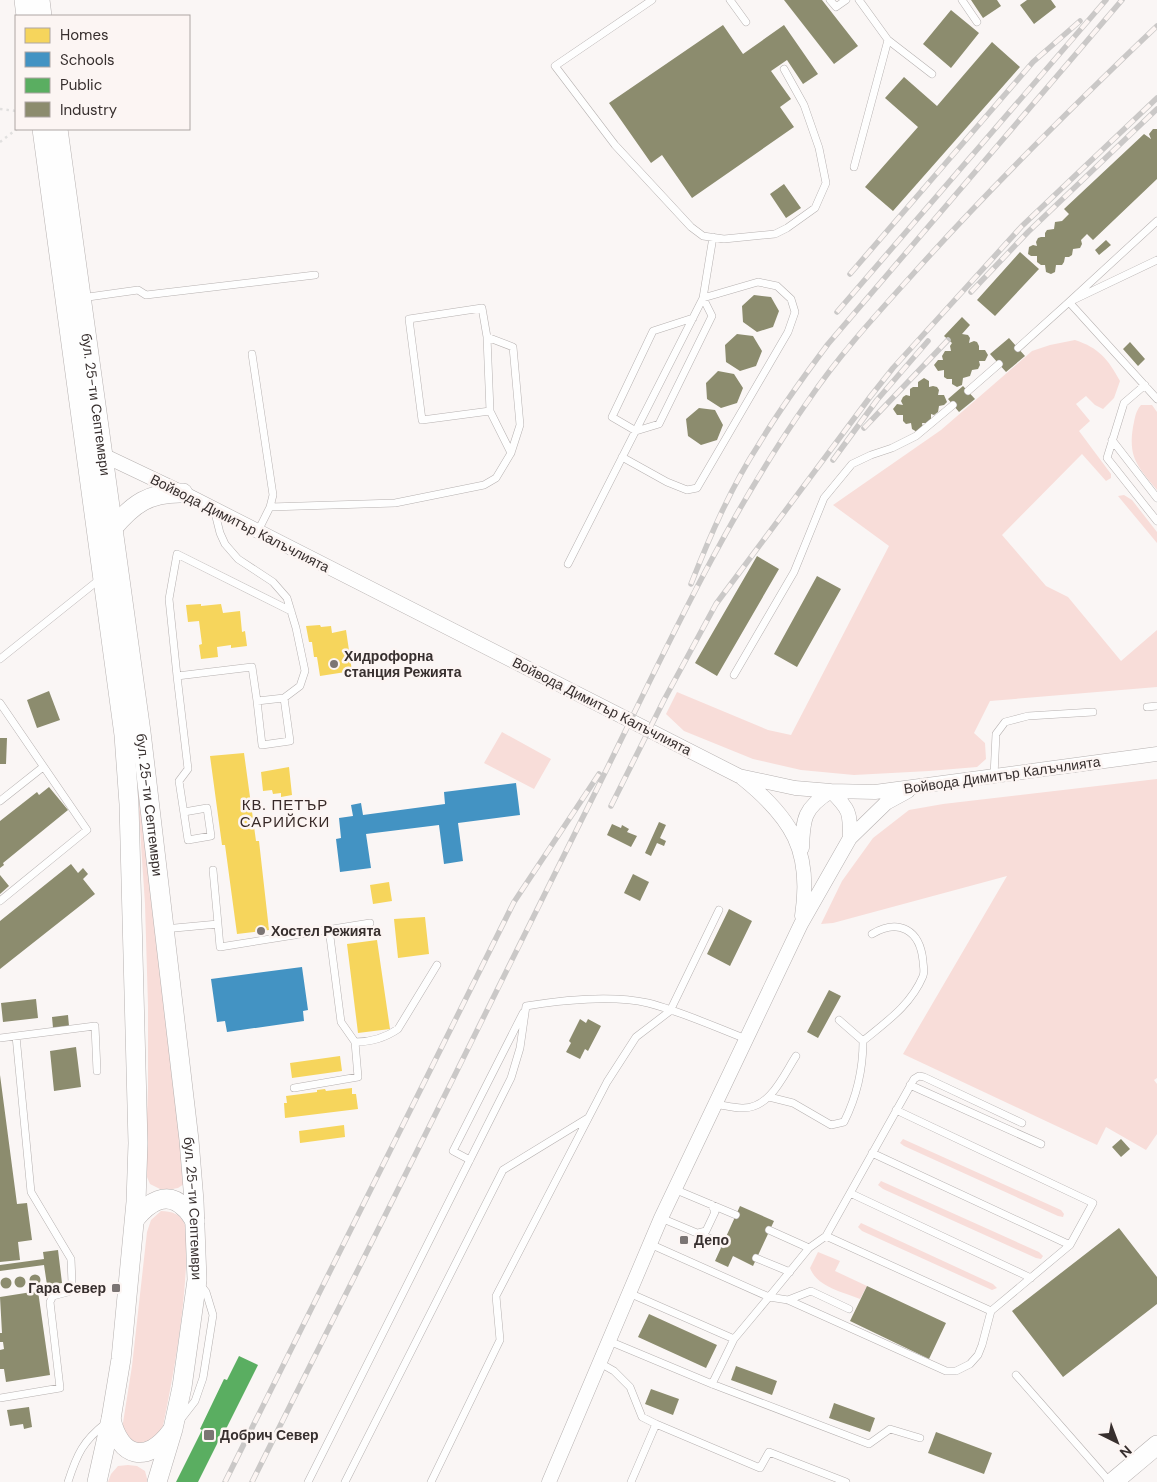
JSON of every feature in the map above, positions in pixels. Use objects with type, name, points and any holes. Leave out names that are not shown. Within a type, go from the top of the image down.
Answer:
[{"type":"main road","points":[[24,0],[26,15]]},
{"type":"main road","points":[[40,0],[42,15]]},
{"type":"main road","name":"бул. 25-ти Септември","points":[[42,130],[94,456],[110,573],[129,804],[138,1143],[135,1219],[121,1359],[111,1419],[97,1482]]},
{"type":"main road","name":"бул. 25-ти Септември","points":[[58,130],[81,298],[94,456],[112,529],[110,573],[141,732],[190,1140],[197,1280],[174,1429],[158,1482]]},
{"type":"main road","points":[[112,529],[128,511],[150,497],[169,493],[183,493]]},
{"type":"main road","points":[[135,1219],[153,1201],[164,1199],[174,1201],[185,1207],[195,1221]]},
{"type":"main road","points":[[111,1419],[114,1433],[120,1444],[130,1451],[143,1453],[157,1447],[174,1429]]},
{"type":"main road","points":[[1111,1482],[1157,1445]]},
{"type":"street","name":"Войвода Димитър Калъчлията","points":[[94,456],[214,508],[739,776],[795,788],[875,792],[1157,754]]},
{"type":"street","points":[[739,776],[762,794],[778,811],[793,832],[802,856]]},
{"type":"street","points":[[549,1482],[660,1218],[801,924],[850,838],[886,803],[915,787]]},
{"type":"street","points":[[801,924],[805,897],[802,856],[803,823],[816,801],[831,791],[846,805],[850,816],[850,838]]},
{"type":"lane","points":[[652,0],[555,66],[615,145],[691,227],[702,236],[724,239],[775,234],[787,228],[815,208],[826,183],[819,148],[804,105],[784,69]]},
{"type":"lane","points":[[730,0],[746,22]]},
{"type":"lane","points":[[830,0],[836,7],[846,0]]},
{"type":"lane","points":[[859,0],[888,40],[932,74]]},
{"type":"lane","points":[[962,0],[978,22]]},
{"type":"lane","points":[[854,167],[888,40]]},
{"type":"lane","points":[[1018,348],[1157,220]]},
{"type":"lane","points":[[568,564],[703,298],[713,237]]},
{"type":"lane","points":[[1069,302],[1157,260]]},
{"type":"lane","points":[[81,298],[138,290],[146,295],[315,275]]},
{"type":"lane","points":[[622,457],[667,482],[688,490],[697,488],[788,332],[795,312],[791,299],[777,286],[758,282],[703,298]]},
{"type":"lane","points":[[693,318],[653,331],[612,417],[636,431],[658,424],[712,316],[703,298]]},
{"type":"lane","points":[[1069,302],[1157,399]]},
{"type":"lane","points":[[490,411],[422,420],[409,319],[482,308],[487,337],[490,411],[511,453]]},
{"type":"lane","points":[[270,507],[395,503],[484,485],[496,478],[511,453],[520,425],[513,347],[487,337]]},
{"type":"lane","points":[[252,354],[273,495],[270,507],[258,531]]},
{"type":"lane","points":[[968,391],[999,364]]},
{"type":"lane","points":[[1145,385],[1124,403],[1107,458],[1157,521]]},
{"type":"lane","points":[[734,675],[794,572],[824,498],[852,464],[916,436],[953,405]]},
{"type":"lane","points":[[1112,440],[1157,498]]},
{"type":"lane","points":[[214,508],[220,533],[225,544],[238,559],[273,582],[287,598],[305,671],[300,686],[284,698],[257,701]]},
{"type":"lane","points":[[184,812],[207,808],[211,836],[188,840],[179,781],[188,769],[170,599],[177,554],[291,611]]},
{"type":"lane","points":[[0,659],[110,573]]},
{"type":"lane","points":[[177,676],[252,667],[262,745],[290,741],[284,698]]},
{"type":"lane","points":[[0,703],[87,830],[0,901]]},
{"type":"lane","points":[[1147,707],[1157,706]]},
{"type":"lane","points":[[994,776],[996,734],[1005,722],[1028,716],[1093,712]]},
{"type":"lane","points":[[0,801],[43,767]]},
{"type":"lane","points":[[213,870],[220,947],[370,923]]},
{"type":"lane","points":[[431,1482],[500,1340],[496,1296],[607,1082],[636,1037],[670,1011],[719,910]]},
{"type":"lane","points":[[164,930],[218,924]]},
{"type":"lane","points":[[863,1042],[902,1010],[924,974],[922,952],[911,932],[902,926],[881,928],[872,934]]},
{"type":"lane","points":[[294,1088],[358,1077],[355,1042],[340,1022],[328,929]]},
{"type":"lane","points":[[355,1042],[368,1042],[389,1035],[398,1029],[437,965]]},
{"type":"lane","points":[[526,1006],[544,1003],[614,999],[648,1003],[746,1039]]},
{"type":"lane","points":[[308,1482],[511,1078],[520,1048],[526,1006]]},
{"type":"lane","points":[[470,1160],[453,1151],[526,1006]]},
{"type":"lane","points":[[769,1097],[793,1102],[832,1125],[844,1122],[851,1109],[863,1060],[863,1042],[839,1020]]},
{"type":"lane","points":[[0,1038],[95,1026],[97,1071]]},
{"type":"lane","points":[[0,1398],[60,1388],[50,1302],[53,1296],[68,1292],[72,1283],[70,1259],[31,1192],[16,1036]]},
{"type":"lane","points":[[714,1104],[742,1108],[753,1107],[769,1097],[796,1056]]},
{"type":"lane","points":[[712,1384],[734,1339],[809,1248],[826,1236],[914,1080],[919,1076],[924,1077],[1022,1123]]},
{"type":"lane","points":[[910,1085],[1041,1144]]},
{"type":"lane","points":[[650,1244],[769,1297],[788,1300],[946,1371],[956,1372],[965,1368],[978,1355],[991,1311],[1070,1245],[1093,1202],[896,1110]]},
{"type":"lane","points":[[345,1482],[503,1170],[588,1118]]},
{"type":"lane","points":[[872,1153],[1070,1245]]},
{"type":"lane","points":[[674,1189],[736,1215]]},
{"type":"lane","points":[[850,1193],[1031,1278]]},
{"type":"lane","points":[[698,1233],[706,1231],[715,1212],[712,1205]]},
{"type":"lane","points":[[660,1218],[722,1244]]},
{"type":"lane","points":[[769,1230],[809,1248]]},
{"type":"lane","points":[[826,1236],[991,1311]]},
{"type":"lane","points":[[756,1258],[790,1272]]},
{"type":"lane","points":[[788,1300],[810,1291],[849,1309]]},
{"type":"lane","points":[[629,1293],[734,1339]]},
{"type":"lane","points":[[609,1341],[712,1384],[869,1444],[890,1429],[920,1438]]},
{"type":"lane","points":[[600,1363],[614,1371],[630,1387],[642,1417],[656,1424],[760,1468],[768,1452],[846,1482]]},
{"type":"lane","points":[[1016,1375],[1111,1482]]},
{"type":"lane","points":[[68,1482],[76,1457],[91,1435],[111,1419]]},
{"type":"lane","points":[[631,1482],[656,1424]]},
{"type":"path","points":[[0,109],[15,111]]},
{"type":"path","points":[[0,142],[15,130]]},
{"type":"shaded area","points":[[1075,340],[1102,355],[1120,381],[1114,398],[1103,409],[1095,405],[1086,396],[1076,404],[1090,421],[1079,431],[1111,474],[1111,478],[1106,481],[1082,454],[1002,535],[1046,586],[1068,597],[1121,661],[1157,630],[1157,687],[990,701],[974,733],[985,743],[986,759],[977,767],[929,771],[854,775],[801,770],[753,759],[684,731],[666,714],[677,692],[768,730],[791,735],[889,546],[833,505],[941,430],[1032,351]]},
{"type":"shaded area","points":[[1141,405],[1152,405],[1157,412],[1157,490],[1136,462],[1133,454],[1133,427],[1136,413]]},
{"type":"shaded area","points":[[1124,495],[1132,500],[1157,532],[1157,543],[1118,496]]},
{"type":"shaded area","points":[[502,732],[551,759],[534,789],[484,763]]},
{"type":"shaded area","points":[[135,755],[186,1177],[184,1184],[178,1188],[167,1190],[150,1184],[145,1165],[148,1088],[148,1006],[145,904]]},
{"type":"shaded area","points":[[1157,779],[1157,1078],[1154,1080],[1157,1084],[1157,1134],[1146,1150],[1106,1127],[1097,1145],[903,1054],[1007,876],[833,923],[821,924],[842,881],[873,838],[909,810],[943,804]]},
{"type":"shaded area","points":[[903,1139],[1061,1210],[1064,1214],[1063,1217],[904,1146],[900,1143]]},
{"type":"shaded area","points":[[881,1181],[1039,1252],[1043,1256],[1041,1259],[1036,1258],[883,1189],[878,1185]]},
{"type":"shaded area","points":[[161,1211],[179,1216],[184,1221],[187,1246],[183,1307],[163,1426],[155,1438],[134,1445],[122,1429],[132,1366],[147,1232],[151,1220]]},
{"type":"shaded area","points":[[861,1223],[993,1284],[997,1288],[992,1290],[862,1231],[858,1227]]},
{"type":"shaded area","points":[[818,1252],[840,1261],[835,1271],[867,1286],[860,1299],[831,1288],[818,1280],[810,1268]]},
{"type":"shaded area","points":[[118,1466],[137,1466],[145,1471],[148,1482],[108,1482],[111,1474]]},
{"type":"building: Homes","points":[[201,604],[201,606],[221,604],[223,613],[240,611],[242,632],[245,631],[247,646],[231,648],[231,645],[217,647],[218,657],[201,659],[199,645],[202,644],[199,621],[188,622],[186,605]]},
{"type":"building: Homes","points":[[320,625],[321,627],[331,626],[332,633],[346,630],[352,671],[320,676],[317,657],[314,657],[312,642],[309,642],[306,626]]},
{"type":"building: Homes","points":[[244,753],[256,841],[259,841],[269,930],[237,934],[210,756]]},
{"type":"building: Homes","points":[[289,767],[292,795],[281,797],[281,793],[273,794],[272,790],[263,791],[261,772]]},
{"type":"building: Homes","points":[[389,882],[392,901],[373,904],[370,885]]},
{"type":"building: Homes","points":[[425,917],[429,954],[398,958],[394,919]]},
{"type":"building: Homes","points":[[377,940],[390,1029],[358,1033],[347,944]]},
{"type":"building: Homes","points":[[340,1056],[342,1071],[292,1078],[290,1063]]},
{"type":"building: Homes","points":[[352,1088],[352,1094],[356,1094],[358,1109],[285,1118],[284,1103],[287,1103],[286,1096],[317,1092],[317,1090],[325,1089],[326,1091]]},
{"type":"building: Homes","points":[[344,1125],[345,1137],[300,1143],[299,1131]]},
{"type":"building: Schools","points":[[516,783],[520,815],[458,823],[463,861],[444,864],[439,825],[366,834],[371,868],[340,872],[336,839],[341,838],[339,818],[353,816],[351,805],[361,803],[363,815],[445,804],[444,792]]},
{"type":"building: Schools","points":[[302,967],[308,1010],[303,1011],[304,1021],[227,1032],[225,1021],[217,1022],[211,979]]},
{"type":"building: Public","points":[[239,1356],[258,1365],[198,1482],[176,1482],[202,1430],[200,1429],[224,1379],[227,1380]]},
{"type":"building: Industry","points":[[784,0],[822,0],[858,46],[834,64]]},
{"type":"building: Industry","points":[[971,0],[997,0],[1001,6],[983,18]]},
{"type":"building: Industry","points":[[1027,0],[1051,0],[1056,7],[1034,24],[1020,5]]},
{"type":"building: Industry","points":[[951,10],[979,33],[951,68],[923,44]]},
{"type":"building: Industry","points":[[723,25],[743,54],[784,25],[818,74],[803,84],[787,60],[771,71],[791,99],[780,107],[794,127],[692,198],[662,155],[651,163],[609,103]]},
{"type":"building: Industry","points":[[992,42],[1020,67],[893,211],[865,187],[918,127],[885,98],[904,77],[937,106]]},
{"type":"building: Industry","points":[[1153,129],[1157,129],[1157,179],[1093,240],[1087,234],[1081,240],[1080,248],[1073,249],[1072,255],[1065,257],[1062,265],[1056,265],[1055,272],[1051,274],[1046,272],[1045,265],[1037,262],[1037,256],[1028,254],[1029,247],[1037,246],[1038,238],[1045,237],[1047,230],[1054,229],[1055,222],[1062,221],[1069,214],[1064,209],[1144,134],[1151,139],[1149,134]]},
{"type":"building: Industry","points":[[784,184],[801,208],[786,218],[770,194]]},
{"type":"building: Industry","points":[[1106,240],[1111,245],[1099,255],[1095,250]]},
{"type":"building: Industry","points":[[1020,252],[1039,269],[995,316],[977,300]]},
{"type":"building: Industry","points":[[754,295],[771,297],[779,311],[773,327],[757,332],[743,322],[742,306]]},
{"type":"building: Industry","points":[[962,317],[970,325],[962,334],[968,335],[970,338],[969,343],[977,342],[979,350],[985,350],[988,355],[985,361],[979,361],[978,369],[972,370],[970,376],[963,378],[962,385],[957,387],[952,384],[952,379],[944,377],[944,370],[938,371],[934,365],[938,360],[943,360],[942,356],[945,351],[951,351],[950,346],[952,343],[944,336]]},
{"type":"building: Industry","points":[[737,334],[753,336],[762,351],[756,366],[740,371],[726,362],[725,345]]},
{"type":"building: Industry","points":[[1009,338],[1025,356],[1006,372],[990,354]]},
{"type":"building: Industry","points":[[1130,342],[1145,359],[1138,366],[1123,349]]},
{"type":"building: Industry","points":[[718,371],[734,374],[743,388],[737,403],[721,408],[707,399],[706,383]]},
{"type":"building: Industry","points":[[924,378],[929,381],[929,387],[937,387],[939,390],[938,395],[944,395],[947,402],[939,406],[938,412],[934,415],[931,414],[931,419],[926,423],[922,423],[923,428],[917,432],[912,429],[911,423],[906,424],[903,421],[903,415],[897,415],[893,409],[897,404],[903,405],[901,401],[903,397],[906,395],[910,396],[910,389],[918,387],[918,382]]},
{"type":"building: Industry","points":[[963,386],[975,399],[959,412],[948,399]]},
{"type":"building: Industry","points":[[699,408],[715,410],[723,425],[717,440],[701,445],[688,436],[686,419]]},
{"type":"building: Industry","points":[[757,556],[779,569],[717,676],[695,663]]},
{"type":"building: Industry","points":[[817,576],[841,589],[797,667],[774,654]]},
{"type":"building: Industry","points":[[49,691],[60,720],[37,728],[27,700]]},
{"type":"building: Industry","points":[[0,738],[7,738],[6,764],[0,764]]},
{"type":"building: Industry","points":[[49,787],[68,810],[3,863],[4,865],[0,868],[0,821],[37,792],[39,795]]},
{"type":"building: Industry","points":[[659,822],[666,825],[660,838],[666,841],[664,846],[657,843],[651,856],[645,853]]},
{"type":"building: Industry","points":[[612,824],[621,828],[622,825],[629,829],[627,832],[637,836],[631,847],[607,835]]},
{"type":"building: Industry","points":[[71,864],[78,873],[83,868],[88,874],[83,879],[95,894],[0,969],[0,921]]},
{"type":"building: Industry","points":[[633,874],[649,882],[640,901],[624,893]]},
{"type":"building: Industry","points":[[0,875],[9,886],[0,894]]},
{"type":"building: Industry","points":[[729,909],[752,921],[730,966],[707,954]]},
{"type":"building: Industry","points":[[829,990],[841,996],[818,1038],[807,1032]]},
{"type":"building: Industry","points":[[36,999],[38,1018],[3,1022],[1,1003]]},
{"type":"building: Industry","points":[[68,1015],[69,1026],[53,1028],[52,1017]]},
{"type":"building: Industry","points":[[580,1019],[586,1023],[588,1019],[601,1026],[588,1051],[585,1049],[580,1059],[566,1052],[571,1043],[569,1041]]},
{"type":"building: Industry","points":[[76,1047],[81,1087],[54,1091],[50,1051]]},
{"type":"building: Industry","points":[[0,1075],[17,1204],[27,1203],[32,1240],[18,1242],[20,1260],[0,1262]]},
{"type":"building: Industry","points":[[1121,1139],[1130,1149],[1121,1157],[1112,1147]]},
{"type":"building: Industry","points":[[740,1206],[774,1221],[753,1266],[733,1256],[728,1267],[715,1261]]},
{"type":"building: Industry","points":[[1119,1228],[1157,1277],[1157,1304],[1063,1377],[1012,1311]]},
{"type":"building: Industry","points":[[58,1250],[62,1283],[47,1285],[44,1265],[0,1271],[0,1265],[44,1259],[43,1252]]},
{"type":"building: Industry","points":[[33,1275],[37,1275],[40,1280],[39,1284],[33,1285],[30,1282],[30,1278]]},
{"type":"building: Industry","points":[[18,1277],[22,1277],[25,1282],[24,1286],[18,1287],[15,1284],[15,1280]]},
{"type":"building: Industry","points":[[4,1278],[8,1278],[11,1283],[10,1287],[4,1288],[1,1285],[1,1281]]},
{"type":"building: Industry","points":[[867,1286],[946,1323],[929,1359],[850,1321]]},
{"type":"building: Industry","points":[[38,1291],[50,1375],[6,1382],[4,1369],[0,1369],[0,1350],[4,1349],[3,1342],[0,1342],[0,1333],[2,1333],[0,1297]]},
{"type":"building: Industry","points":[[649,1314],[717,1345],[706,1368],[638,1337]]},
{"type":"building: Industry","points":[[736,1366],[777,1381],[772,1395],[731,1380]]},
{"type":"building: Industry","points":[[651,1389],[679,1399],[673,1415],[645,1404]]},
{"type":"building: Industry","points":[[834,1403],[875,1418],[870,1432],[829,1418]]},
{"type":"building: Industry","points":[[29,1407],[32,1427],[24,1429],[23,1424],[10,1426],[7,1410]]},
{"type":"building: Industry","points":[[936,1432],[992,1453],[984,1474],[928,1453]]},
{"type":"railway","points":[[837,312],[1106,0]]},
{"type":"railway","points":[[691,584],[713,530],[739,477],[775,418],[819,356],[1122,0]]},
{"type":"railway","points":[[850,274],[1033,62],[1080,21]]},
{"type":"railway","points":[[252,1482],[687,606],[744,502],[775,451],[832,368],[899,289],[1002,179],[1157,26]]},
{"type":"railway","points":[[611,806],[664,700],[716,604],[870,397],[893,368],[1022,226],[1157,98]]},
{"type":"railway","points":[[971,292],[1028,232],[1157,109]]},
{"type":"railway","points":[[864,428],[948,340]]},
{"type":"railway","points":[[833,460],[877,400],[928,341]]},
{"type":"railway","points":[[225,1482],[514,902],[599,774]]},
{"type":"place","name":"Хидрофорна станция Режията","points":[[334,664]]},
{"type":"place","name":"Хостел Режията","points":[[261,931]]},
{"type":"place","name":"Депо","points":[[684,1240]]},
{"type":"place","name":"Гара Север","points":[[116,1288]]},
{"type":"place","name":"Добрич Север","points":[[209,1435]]},
{"type":"district","name":"КВ. ПЕТЪР САРИЙСКИ","points":[[285,814]]}]
